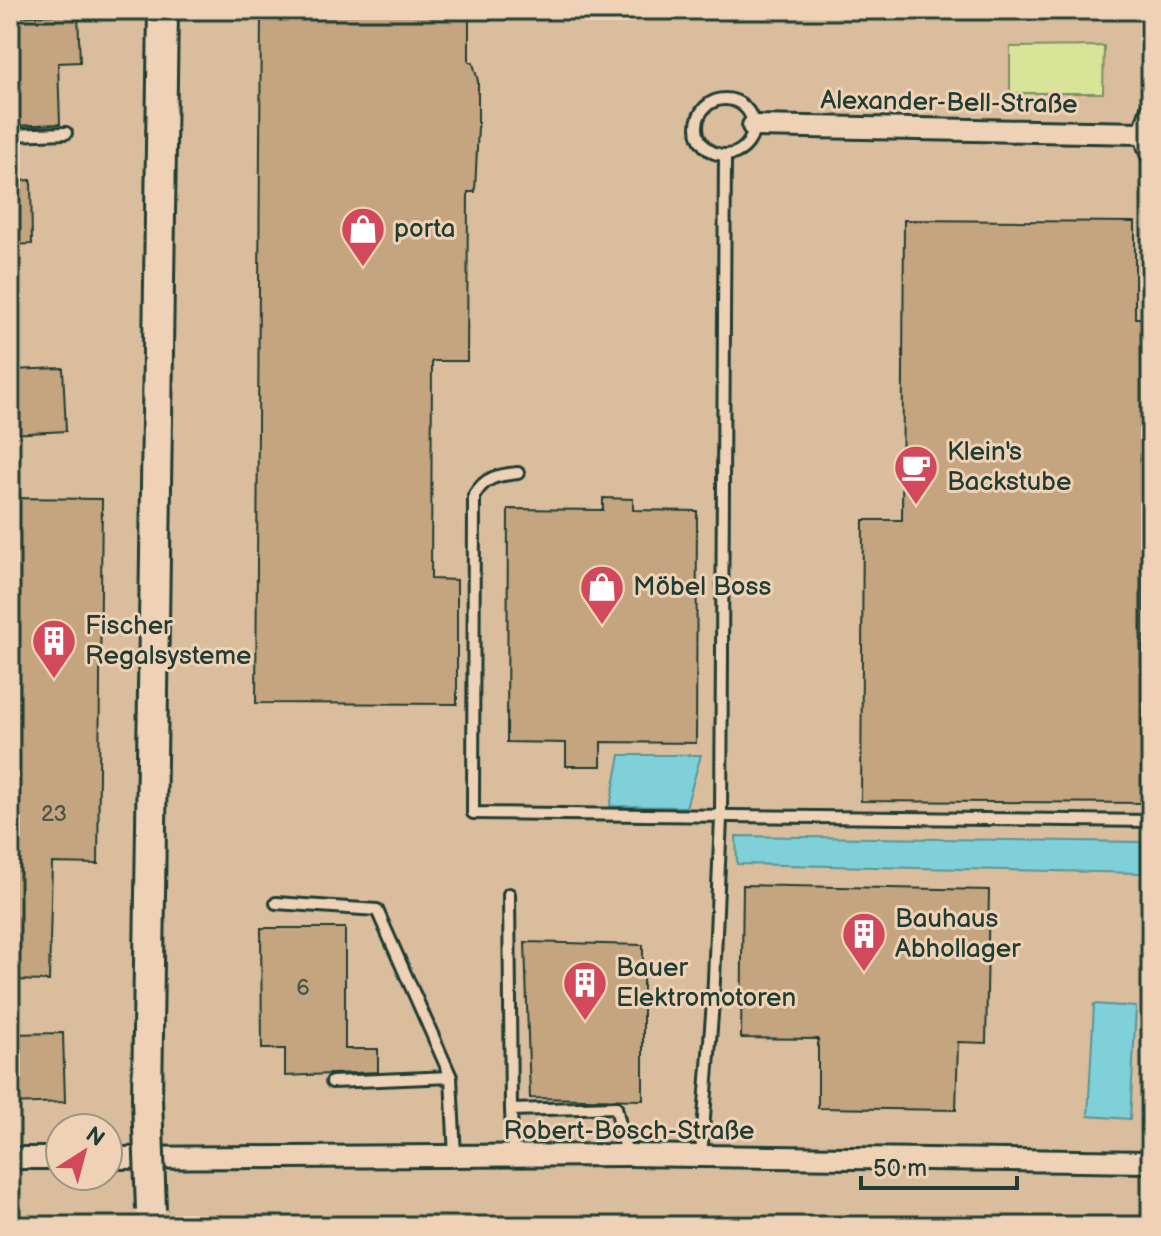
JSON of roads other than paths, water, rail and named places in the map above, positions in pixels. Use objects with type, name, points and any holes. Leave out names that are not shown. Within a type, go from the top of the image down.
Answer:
[{"type":"main road","points":[[151,1218],[147,1099],[163,10]]},
{"type":"street","points":[[1151,111],[1144,133],[1151,153]]},
{"type":"street","name":"Alexander-Bell-Straße","points":[[753,126],[1144,133]]},
{"type":"street","name":"Robert-Bosch-Straße","points":[[124,1158],[627,1155],[1151,1162]]},
{"type":"street","points":[[10,1158],[44,1158]]},
{"type":"lane","points":[[725,99],[739,102],[749,112],[753,126],[748,143],[725,155],[707,148],[696,130],[707,105],[725,99]]},
{"type":"lane","points":[[10,135],[66,133]]},
{"type":"lane","points":[[701,1156],[713,1002],[721,818],[725,155]]},
{"type":"lane","points":[[518,473],[495,476],[481,483],[474,496],[473,813],[1151,821]]},
{"type":"lane","points":[[509,894],[513,1157]]},
{"type":"lane","points":[[276,903],[377,910],[451,1077],[455,1157]]},
{"type":"lane","points":[[332,1082],[451,1077]]},
{"type":"lane","points":[[511,1110],[616,1107],[627,1155]]},
{"type":"water","points":[[620,755],[701,755],[686,807],[610,806]]},
{"type":"water","points":[[736,836],[1141,842],[1141,873],[737,864]]},
{"type":"water","points":[[1094,1004],[1136,1007],[1130,1119],[1088,1116]]},
{"type":"place","name":"porta","points":[[363,268]]},
{"type":"place","name":"Klein's Backstube","points":[[916,506]]},
{"type":"place","name":"Möbel Boss","points":[[602,626]]},
{"type":"place","name":"Fischer Regalsysteme","points":[[54,680]]},
{"type":"place","name":"Bauhaus Abhollager","points":[[864,973]]},
{"type":"place","name":"Bauer Elektromotoren","points":[[585,1022]]}]
